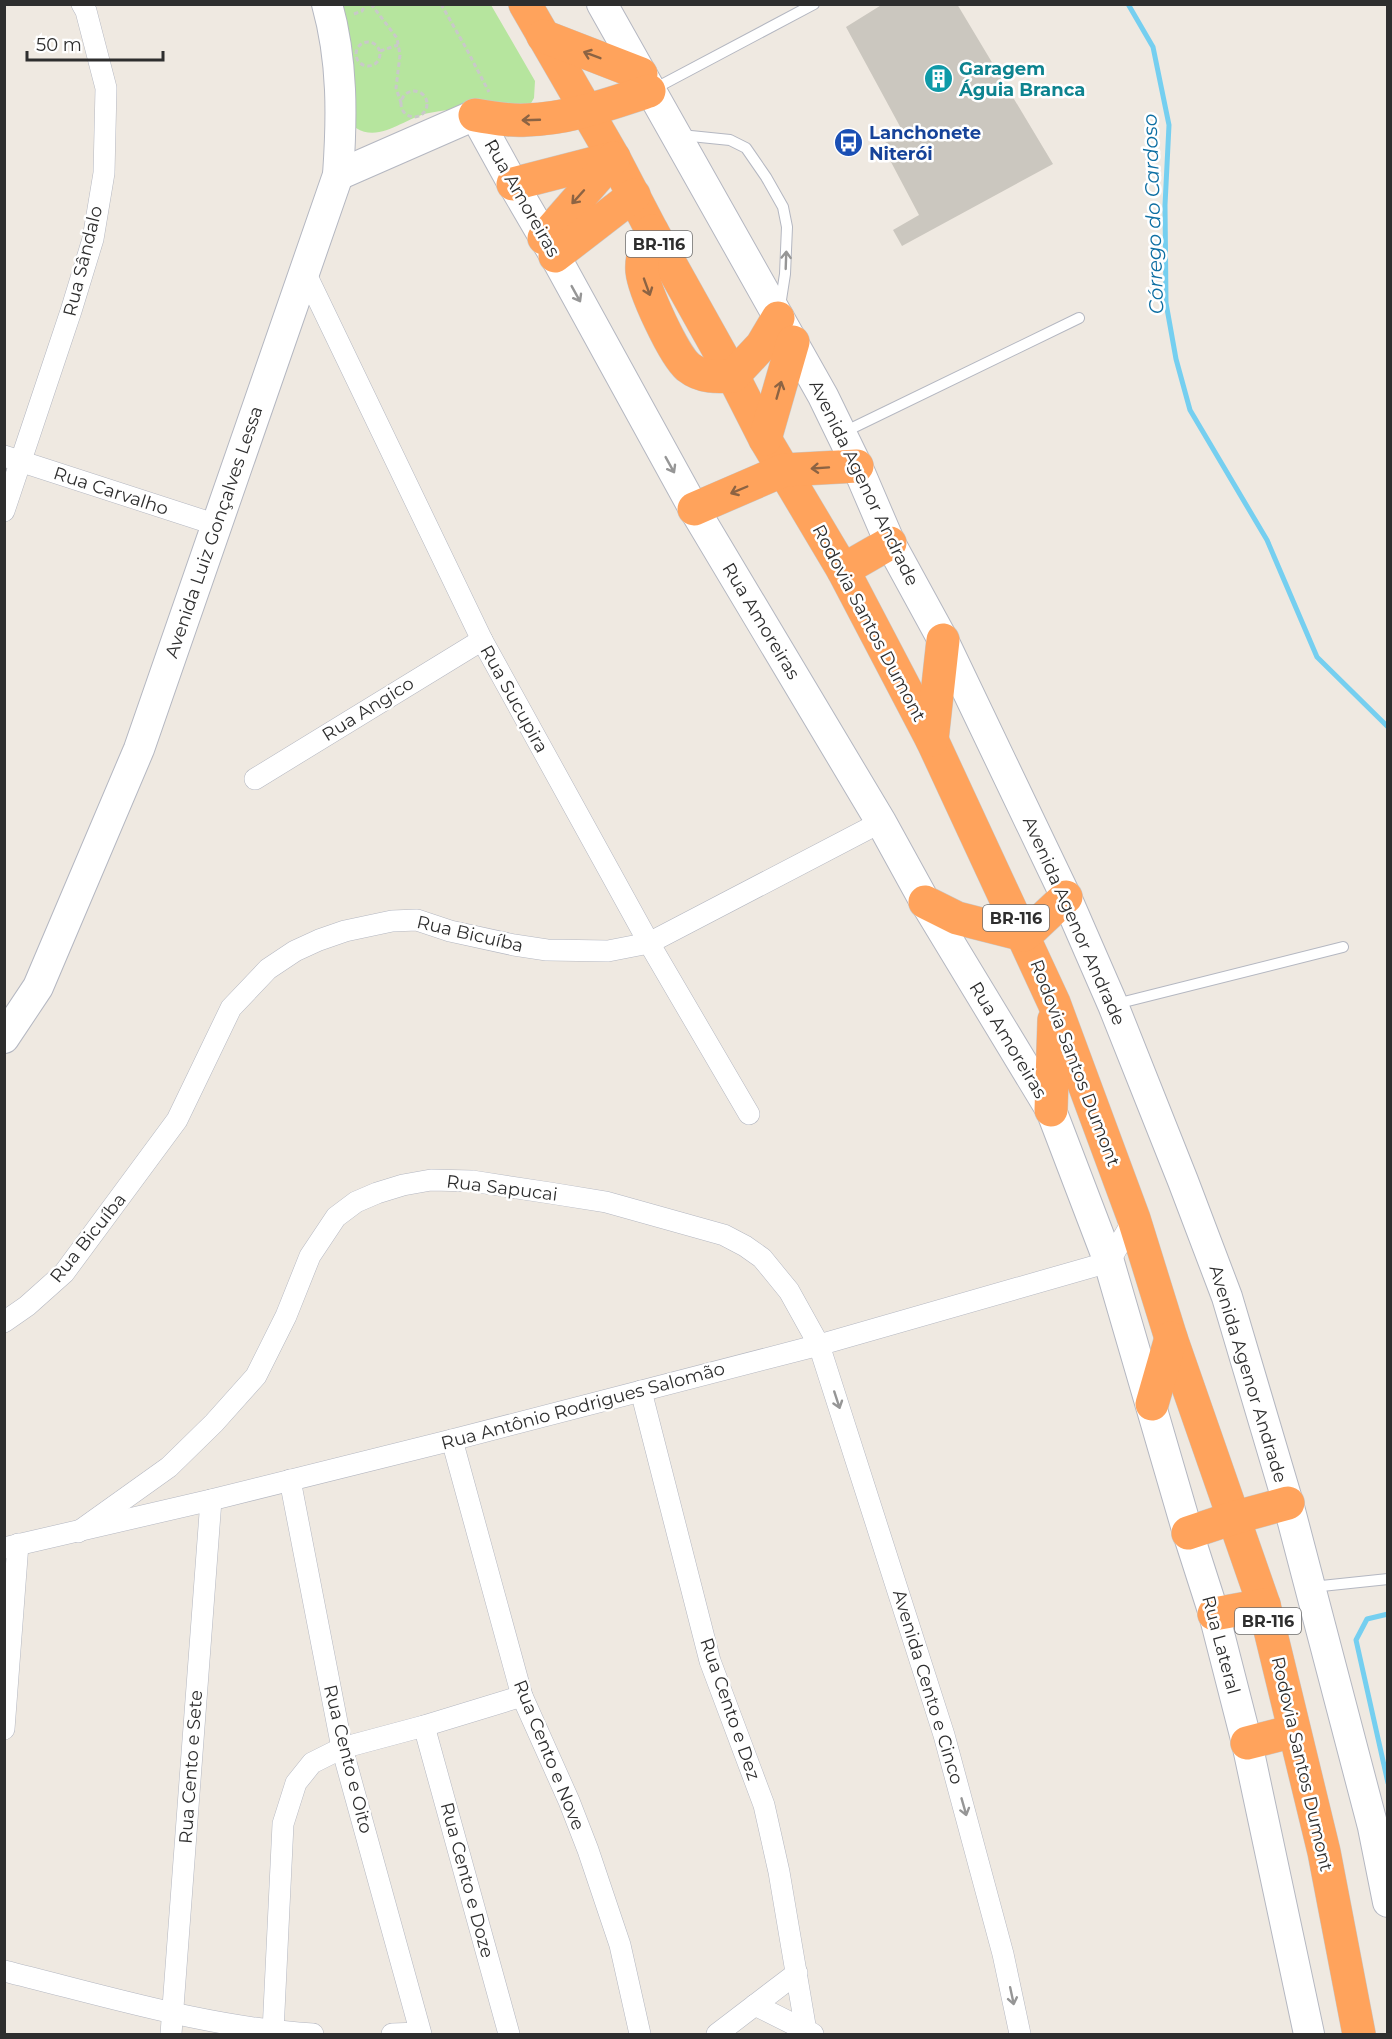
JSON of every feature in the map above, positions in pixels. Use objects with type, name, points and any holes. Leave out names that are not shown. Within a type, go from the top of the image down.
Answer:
[{"type":"highway","name":"BR-116","points":[[525,4],[614,158],[652,231],[643,256],[642,270],[645,283],[673,348],[681,360],[703,376],[733,376]]},
{"type":"highway","points":[[543,36],[645,82]]},
{"type":"highway","points":[[488,117],[541,119],[586,111],[645,82]]},
{"type":"highway","points":[[513,184],[614,158]]},
{"type":"highway","points":[[550,247],[614,158]]},
{"type":"highway","points":[[550,247],[634,195]]},
{"type":"highway","points":[[733,376],[762,345],[785,330]]},
{"type":"highway","points":[[765,438],[785,330]]},
{"type":"highway","name":"Rodovia Santos Dumont","points":[[733,376],[765,438],[843,570],[932,740],[1024,934],[1054,1003],[1134,1219],[1171,1338],[1264,1605],[1324,1852],[1359,2034]]},
{"type":"highway","points":[[694,509],[784,470],[857,466]]},
{"type":"highway","points":[[843,570],[890,543]]},
{"type":"highway","points":[[932,740],[943,640]]},
{"type":"highway","points":[[925,902],[957,918],[1024,934],[1066,897]]},
{"type":"highway","points":[[1051,1110],[1054,1003]]},
{"type":"highway","points":[[1152,1404],[1171,1338]]},
{"type":"highway","points":[[1188,1533],[1288,1503]]},
{"type":"highway","points":[[1214,1614],[1264,1605]]},
{"type":"highway","points":[[1247,1743],[1294,1731]]},
{"type":"street","name":"Rua Sândalo","points":[[4,511],[13,459],[93,239],[104,173],[106,88],[86,11],[82,4]]},
{"type":"street","name":"Avenida Luiz Gonçalves Lessa","points":[[4,1038],[38,987],[139,749],[339,175],[342,116],[340,83],[327,4]]},
{"type":"street","name":"Avenida Agenor Andrade","points":[[602,4],[645,82],[678,135],[842,433],[890,543],[943,640],[1066,897],[1113,1005],[1227,1297],[1288,1503],[1372,1827],[1388,1902]]},
{"type":"street","points":[[339,175],[488,117]]},
{"type":"street","name":"Rua Amoreiras","points":[[488,117],[513,184],[694,509],[881,822],[925,902],[1051,1110],[1108,1262]]},
{"type":"street","name":"Rua Sucupira","points":[[304,270],[482,640],[649,943],[749,1114]]},
{"type":"street","name":"Rua Carvalho","points":[[13,459],[217,525]]},
{"type":"street","name":"Rua Angico","points":[[255,779],[482,640]]},
{"type":"street","name":"Rua Bicuíba","points":[[4,1322],[27,1306],[64,1273],[177,1120],[231,1008],[268,969],[295,951],[345,931],[392,921],[417,920],[450,931],[547,950],[608,951],[649,943],[881,822]]},
{"type":"street","name":"Rua Sapucai","points":[[78,1532],[169,1467],[214,1423],[256,1376],[286,1316],[310,1256],[336,1217],[356,1202],[377,1192],[403,1185],[431,1180],[472,1181],[550,1192],[606,1202],[724,1236],[745,1246],[762,1258],[789,1291],[819,1344]]},
{"type":"street","points":[[1108,1262],[1134,1219]]},
{"type":"street","name":"Rua Antônio Rodrigues Salomão","points":[[11,1546],[78,1532],[452,1440],[819,1344],[1108,1262]]},
{"type":"street","name":"Rua Lateral","points":[[1108,1262],[1214,1614],[1247,1743],[1309,2034]]},
{"type":"street","name":"Avenida Cento e Cinco","points":[[819,1344],[948,1746],[1003,1954],[1020,2034]]},
{"type":"street","name":"Rua Cento e Dez","points":[[641,1391],[710,1661],[764,1805],[809,2033]]},
{"type":"street","name":"Rua Cento e Nove","points":[[452,1440],[522,1696],[569,1801],[588,1851],[620,1945],[640,2034]]},
{"type":"street","name":"Rua Cento e Oito","points":[[290,1480],[342,1748],[421,2034]]},
{"type":"street","name":"Rua Cento e Sete","points":[[171,2034],[211,1500]]},
{"type":"street","points":[[4,1729],[11,1546]]},
{"type":"street","points":[[273,2032],[283,1824],[287,1805],[296,1783],[312,1763],[342,1748],[522,1696]]},
{"type":"street","name":"Rua Cento e Doze","points":[[424,1726],[509,2034]]},
{"type":"street","points":[[4,1971],[173,2012],[273,2032],[313,2034]]},
{"type":"street","points":[[717,2034],[797,1973]]},
{"type":"street","points":[[755,2005],[809,2033]]},
{"type":"street","points":[[392,2034],[421,2034]]},
{"type":"lane","points":[[645,82],[814,4]]},
{"type":"lane","points":[[678,135],[730,140],[746,148],[783,207],[787,227],[785,330]]},
{"type":"lane","points":[[842,433],[1079,318]]},
{"type":"lane","points":[[1113,1005],[1343,947]]},
{"type":"lane","points":[[1309,1587],[1388,1579]]},
{"type":"path","points":[[371,4],[397,38],[399,71],[396,88],[402,106],[405,112],[416,116],[426,109],[426,100],[422,94],[409,92],[403,98],[402,106]]},
{"type":"path","points":[[441,4],[466,48],[488,117]]},
{"type":"path","points":[[364,42],[375,44],[380,51],[379,58],[370,66],[362,64],[355,55],[357,47],[364,42]]},
{"type":"path","points":[[380,51],[398,45]]},
{"type":"green space","points":[[330,5],[491,5],[535,81],[534,98],[530,105],[467,108],[429,113],[374,133],[356,128],[347,76]]},
{"type":"building","name":"Garagem Águia Branca","points":[[883,4],[957,4],[1053,164],[902,246],[893,230],[919,215],[882,145],[903,132],[846,27]]},
{"type":"waterway","name":"Córrego do Cardoso","points":[[1128,4],[1153,47],[1169,125],[1165,205],[1166,303],[1176,359],[1190,410],[1267,540],[1317,657],[1388,727]]},
{"type":"waterway","name":"Córrego do Cardoso","points":[[1388,1614],[1367,1619],[1356,1640],[1388,1783]]},
{"type":"place","name":"Garagem Águia Branca","points":[[938,79]]},
{"type":"place","name":"Lanchonete Niterói","points":[[848,143]]}]
